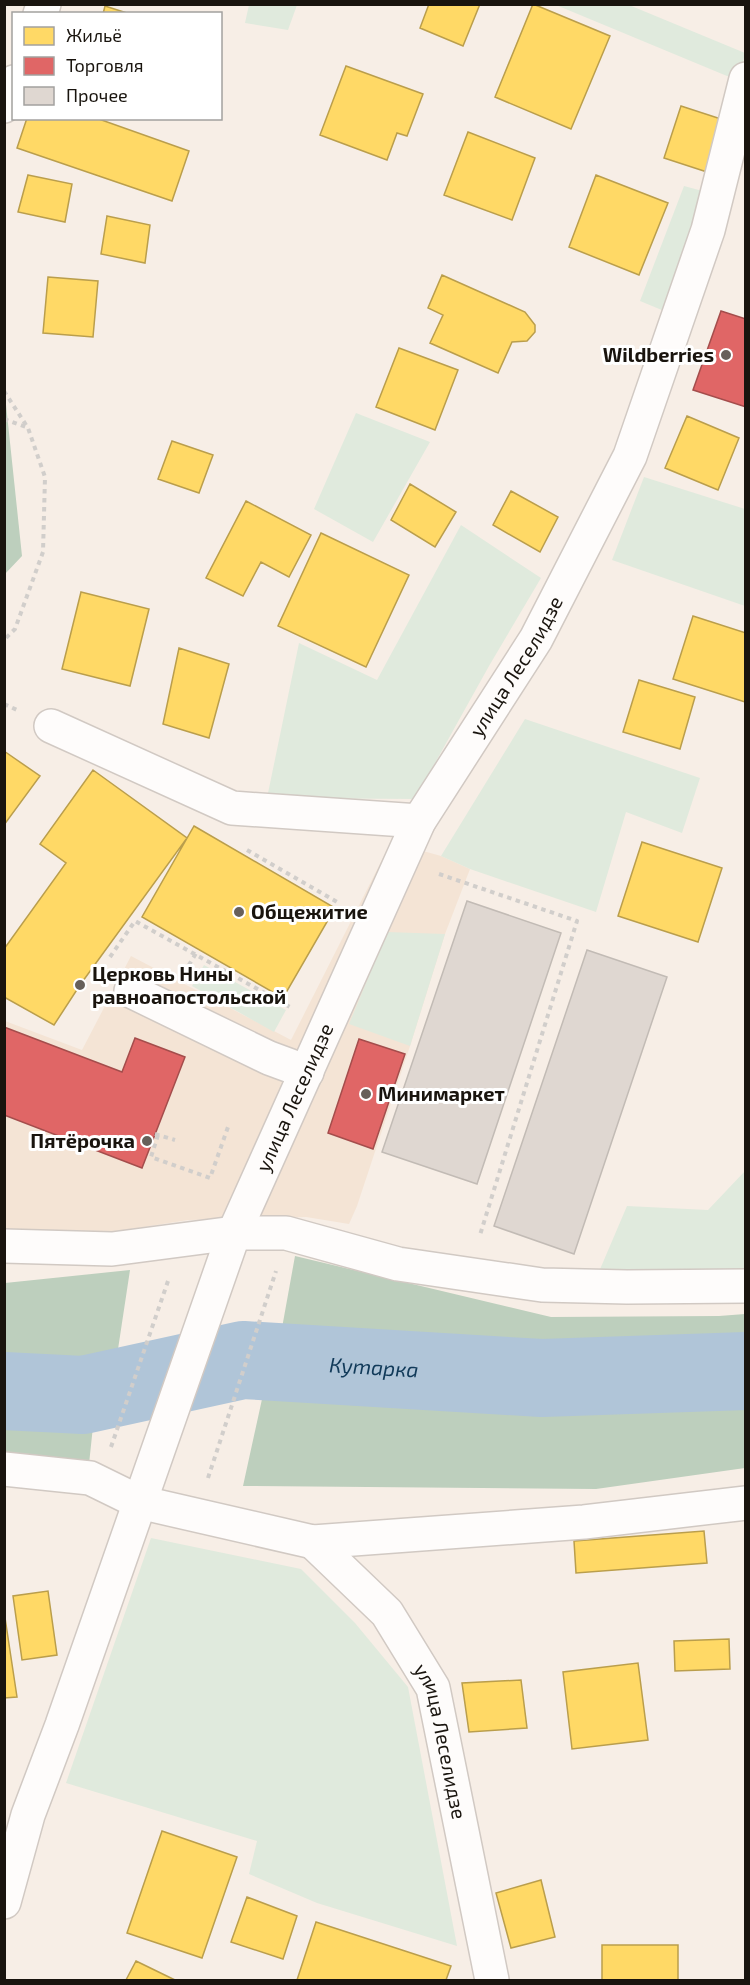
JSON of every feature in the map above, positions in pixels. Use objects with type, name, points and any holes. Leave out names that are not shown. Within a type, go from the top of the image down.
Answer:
[{"type":"street","name":"улица Леселидзе","points":[[139,1502],[234,1233],[419,821],[536,639],[630,456],[708,230],[746,79]]},
{"type":"street","points":[[4,106],[12,87]]},
{"type":"street","points":[[51,726],[232,808],[419,821]]},
{"type":"street","points":[[131,991],[269,1058],[307,1072]]},
{"type":"street","points":[[4,1246],[112,1249],[234,1233],[286,1233],[398,1264],[542,1285],[746,1286]]},
{"type":"street","points":[[4,1469],[90,1478],[139,1502],[313,1542],[584,1522],[746,1503]]},
{"type":"street","points":[[4,1902],[28,1815],[62,1725],[139,1502]]},
{"type":"street","name":"улица Леселидзе","points":[[313,1542],[387,1613],[433,1688],[492,1980]]},
{"type":"path","points":[[4,390],[28,428],[45,477],[43,552],[15,629],[4,640]]},
{"type":"path","points":[[4,419],[28,428]]},
{"type":"path","points":[[243,848],[345,906]]},
{"type":"path","points":[[401,862],[578,921],[481,1233],[465,1273]]},
{"type":"path","points":[[106,963],[135,921],[290,1008],[295,998]]},
{"type":"path","points":[[181,979],[198,950]]},
{"type":"path","points":[[175,1140],[157,1134],[151,1157],[210,1178],[228,1126]]},
{"type":"path","points":[[109,1454],[169,1278]]},
{"type":"path","points":[[210,1474],[274,1280]]},
{"type":"shaded area","points":[[249,4],[297,5],[288,30],[245,23]]},
{"type":"shaded area","points":[[556,5],[629,5],[745,53],[739,81]]},
{"type":"shaded area","points":[[684,186],[710,193],[669,313],[640,301]]},
{"type":"shaded area","points":[[356,413],[430,442],[373,542],[314,509]]},
{"type":"shaded area","points":[[644,477],[745,509],[745,606],[612,560]]},
{"type":"shaded area","points":[[461,525],[541,578],[415,799],[267,798],[299,643],[377,680]]},
{"type":"shaded area","points":[[525,719],[700,778],[682,833],[626,812],[596,912],[470,869],[441,856]]},
{"type":"shaded area","points":[[391,842],[441,856],[470,869],[445,934],[410,1046],[349,1224],[306,1217],[188,1220],[80,1237],[5,1240],[5,1021],[82,1050],[131,956],[291,1040]]},
{"type":"shaded area","points":[[387,932],[445,934],[410,1046],[349,1024]]},
{"type":"shaded area","points":[[204,965],[286,1010],[274,1032],[192,986]]},
{"type":"shaded area","points":[[745,1171],[745,1276],[598,1274],[627,1206],[708,1210]]},
{"type":"shaded area","points":[[151,1538],[301,1569],[355,1623],[408,1687],[457,1946],[317,1903],[249,1874],[257,1841],[66,1783]]},
{"type":"green space","points":[[5,395],[22,556],[4,574]]},
{"type":"green space","points":[[295,1256],[551,1317],[745,1314],[745,1354],[553,1357],[280,1339]]},
{"type":"green space","points":[[130,1270],[115,1369],[64,1372],[5,1369],[5,1283]]},
{"type":"green space","points":[[264,1390],[390,1404],[745,1402],[745,1468],[596,1489],[243,1486]]},
{"type":"green space","points":[[5,1417],[94,1417],[89,1464],[5,1461]]},
{"type":"sand","points":[[280,1339],[553,1357],[745,1354],[745,1402],[390,1404],[264,1390],[94,1417],[5,1417],[5,1369],[64,1372]]},
{"type":"building: Жильё","points":[[429,4],[480,4],[463,46],[420,28]]},
{"type":"building: Жильё","points":[[533,4],[610,36],[571,129],[495,97]]},
{"type":"building: Жильё","points":[[105,6],[124,12],[104,12]]},
{"type":"building: Жильё","points":[[346,66],[423,94],[407,136],[397,133],[387,160],[320,135]]},
{"type":"building: Жильё","points":[[681,106],[724,120],[707,172],[664,158]]},
{"type":"building: Жильё","points":[[26,120],[102,120],[189,151],[172,201],[17,148]]},
{"type":"building: Жильё","points":[[468,132],[535,158],[512,220],[444,195]]},
{"type":"building: Жильё","points":[[28,175],[72,184],[65,222],[18,212]]},
{"type":"building: Жильё","points":[[596,175],[668,203],[639,275],[569,247]]},
{"type":"building: Жильё","points":[[107,216],[150,225],[145,263],[101,254]]},
{"type":"building: Жильё","points":[[442,275],[525,312],[535,325],[535,332],[527,341],[512,342],[498,373],[430,343],[443,315],[428,308]]},
{"type":"building: Жильё","points":[[48,277],[98,281],[93,337],[43,333]]},
{"type":"building: Жильё","points":[[399,348],[458,370],[435,430],[376,407]]},
{"type":"building: Жильё","points":[[687,416],[739,438],[718,490],[665,468]]},
{"type":"building: Жильё","points":[[172,441],[213,455],[199,493],[158,479]]},
{"type":"building: Жильё","points":[[410,484],[456,512],[435,547],[391,520]]},
{"type":"building: Жильё","points":[[511,491],[558,517],[540,552],[493,525]]},
{"type":"building: Жильё","points":[[246,501],[311,535],[289,577],[261,562],[243,596],[206,578]]},
{"type":"building: Жильё","points":[[321,533],[409,575],[366,667],[278,626]]},
{"type":"building: Жильё","points":[[81,592],[149,609],[130,686],[62,669]]},
{"type":"building: Жильё","points":[[693,616],[746,633],[745,702],[673,679]]},
{"type":"building: Жильё","points":[[179,648],[229,664],[209,738],[163,724]]},
{"type":"building: Жильё","points":[[639,680],[695,697],[680,749],[623,732]]},
{"type":"building: Жильё","points":[[4,751],[40,776],[4,825]]},
{"type":"building: Жильё","points":[[93,770],[187,838],[80,985],[54,1025],[4,997],[4,949],[66,863],[40,844]]},
{"type":"building: Жильё","name":"Общежитие","points":[[194,826],[335,908],[283,998],[142,917]]},
{"type":"building: Жильё","points":[[642,842],[722,868],[698,942],[618,916]]},
{"type":"building: Жильё","points":[[704,1531],[707,1563],[576,1573],[574,1541]]},
{"type":"building: Жильё","points":[[48,1591],[57,1655],[22,1660],[13,1596]]},
{"type":"building: Жильё","points":[[4,1611],[17,1697],[4,1698]]},
{"type":"building: Жильё","points":[[729,1639],[730,1669],[675,1671],[674,1641]]},
{"type":"building: Жильё","points":[[638,1663],[648,1740],[572,1749],[563,1672]]},
{"type":"building: Жильё","points":[[521,1680],[527,1728],[469,1732],[462,1683]]},
{"type":"building: Жильё","points":[[162,1831],[237,1857],[202,1958],[127,1933]]},
{"type":"building: Жильё","points":[[541,1880],[555,1937],[511,1948],[496,1893]]},
{"type":"building: Жильё","points":[[247,1897],[297,1916],[283,1959],[231,1942]]},
{"type":"building: Жильё","points":[[316,1922],[451,1966],[446,1980],[297,1980]]},
{"type":"building: Жильё","points":[[602,1945],[678,1945],[678,1980],[602,1980]]},
{"type":"building: Жильё","points":[[136,1961],[175,1980],[126,1980]]},
{"type":"building: Торговля","name":"Wildberries","points":[[721,311],[746,319],[746,407],[693,390]]},
{"type":"building: Торговля","points":[[4,1027],[122,1072],[135,1038],[185,1057],[142,1168],[4,1115]]},
{"type":"building: Торговля","name":"Минимаркет","points":[[359,1039],[405,1054],[373,1149],[328,1133]]},
{"type":"building: Прочее","points":[[467,901],[561,933],[477,1184],[382,1152]]},
{"type":"building: Прочее","points":[[587,950],[667,977],[574,1254],[494,1226]]},
{"type":"waterway","name":"Кутарка","points":[[4,1391],[83,1395],[243,1360],[542,1378],[746,1371]]},
{"type":"place","name":"Wildberries","points":[[726,355]]},
{"type":"place","name":"Общежитие","points":[[239,912]]},
{"type":"place","name":"Церковь Нины равноапостольской","points":[[80,985]]},
{"type":"place","name":"Минимаркет","points":[[366,1094]]},
{"type":"place","name":"Пятёрочка","points":[[147,1141]]}]
